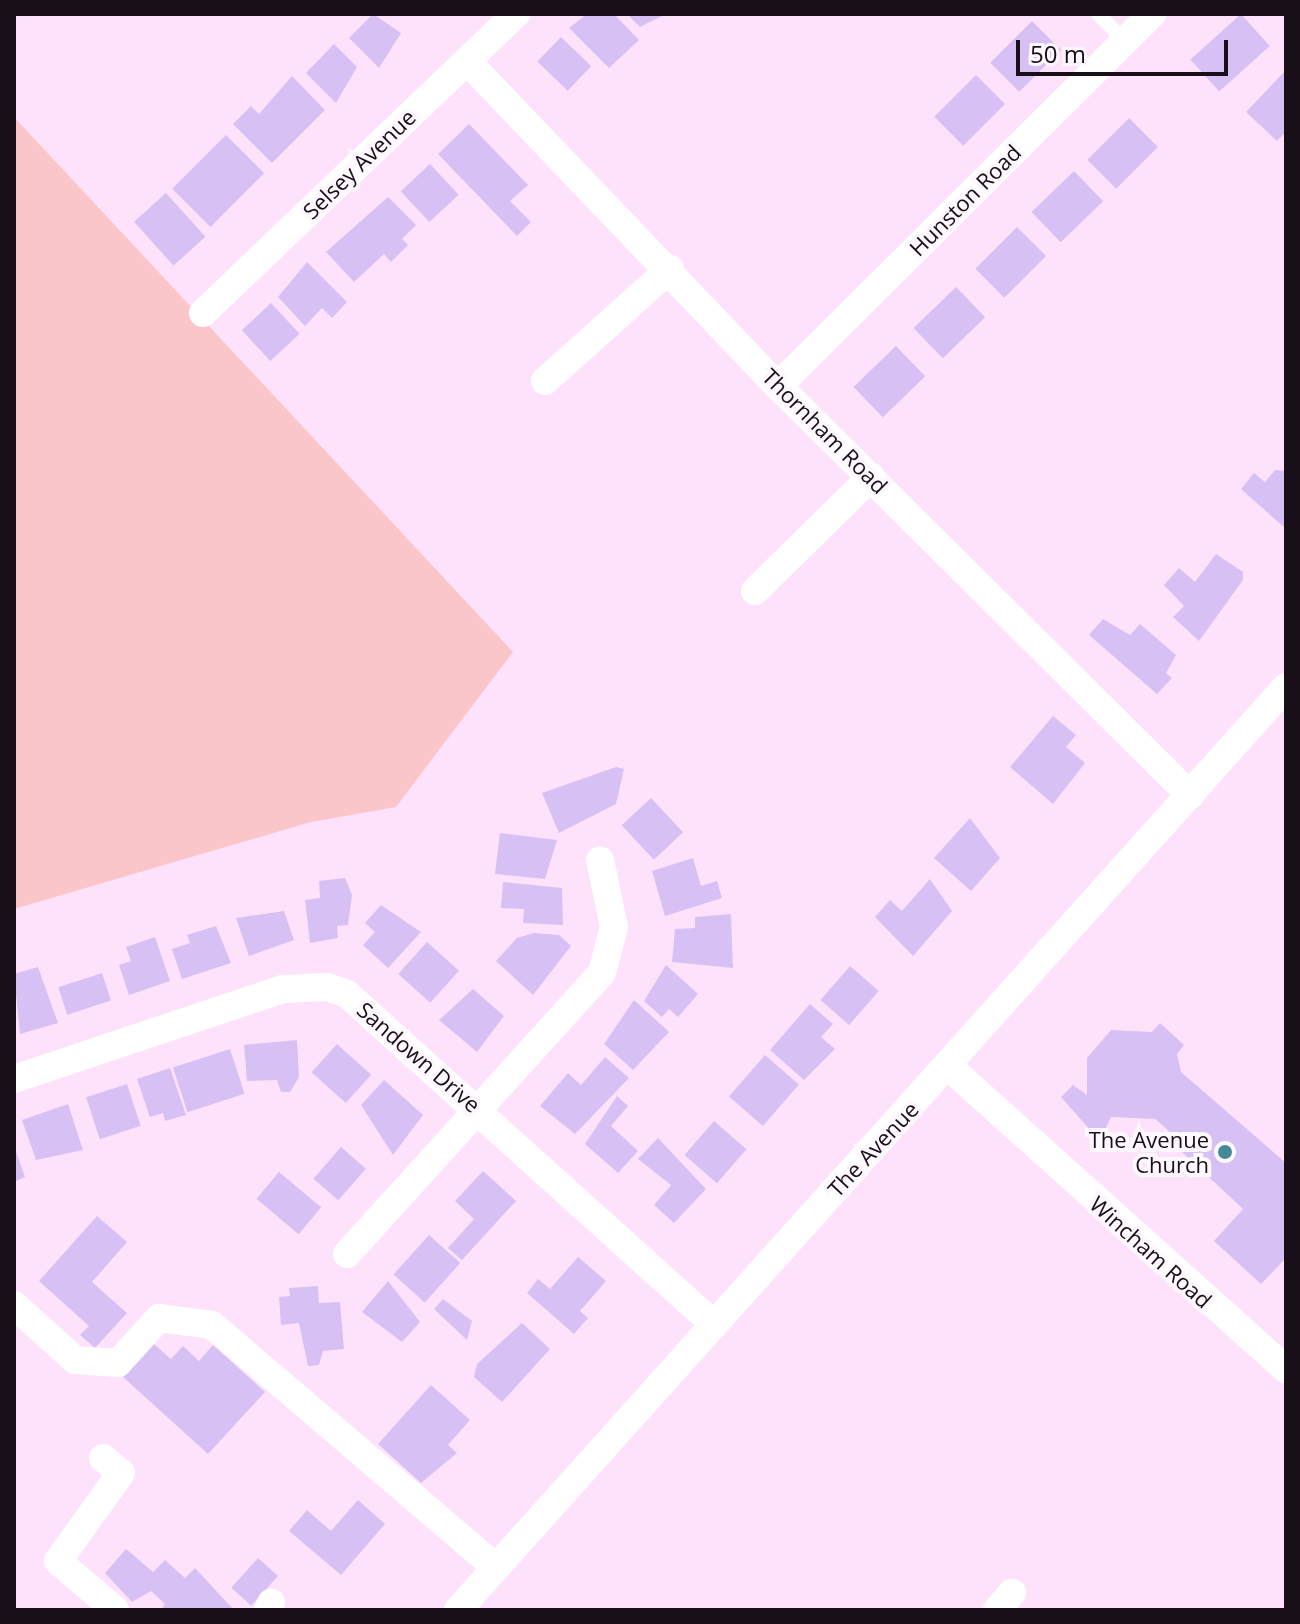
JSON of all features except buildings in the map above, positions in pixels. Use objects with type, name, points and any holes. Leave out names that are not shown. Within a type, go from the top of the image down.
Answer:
[{"type":"street","name":"Selsey Avenue","points":[[203,313],[516,14]]},
{"type":"street","name":"Hunston Road","points":[[778,386],[1152,14]]},
{"type":"street","name":"Thornham Road","points":[[467,61],[670,269],[778,386],[1190,795]]},
{"type":"street","points":[[545,381],[670,269]]},
{"type":"street","points":[[755,591],[871,477]]},
{"type":"street","name":"The Avenue","points":[[458,1610],[713,1323],[949,1067],[1286,687]]},
{"type":"street","points":[[347,1254],[602,973],[614,927],[600,860]]},
{"type":"street","name":"Sandown Drive","points":[[14,1079],[283,989],[327,987],[347,994],[480,1110],[713,1323]]},
{"type":"street","name":"Wincham Road","points":[[949,1067],[1286,1369]]},
{"type":"street","points":[[14,1305],[75,1360],[118,1363],[159,1318],[212,1325],[495,1567]]},
{"type":"street","points":[[103,1458],[121,1473],[58,1561],[115,1610]]},
{"type":"lane","points":[[1098,14],[1124,40]]},
{"type":"shaded area","points":[[14,117],[513,652],[396,807],[311,822],[14,909]]},
{"type":"place","name":"The Avenue Church","points":[[1225,1152]]}]
